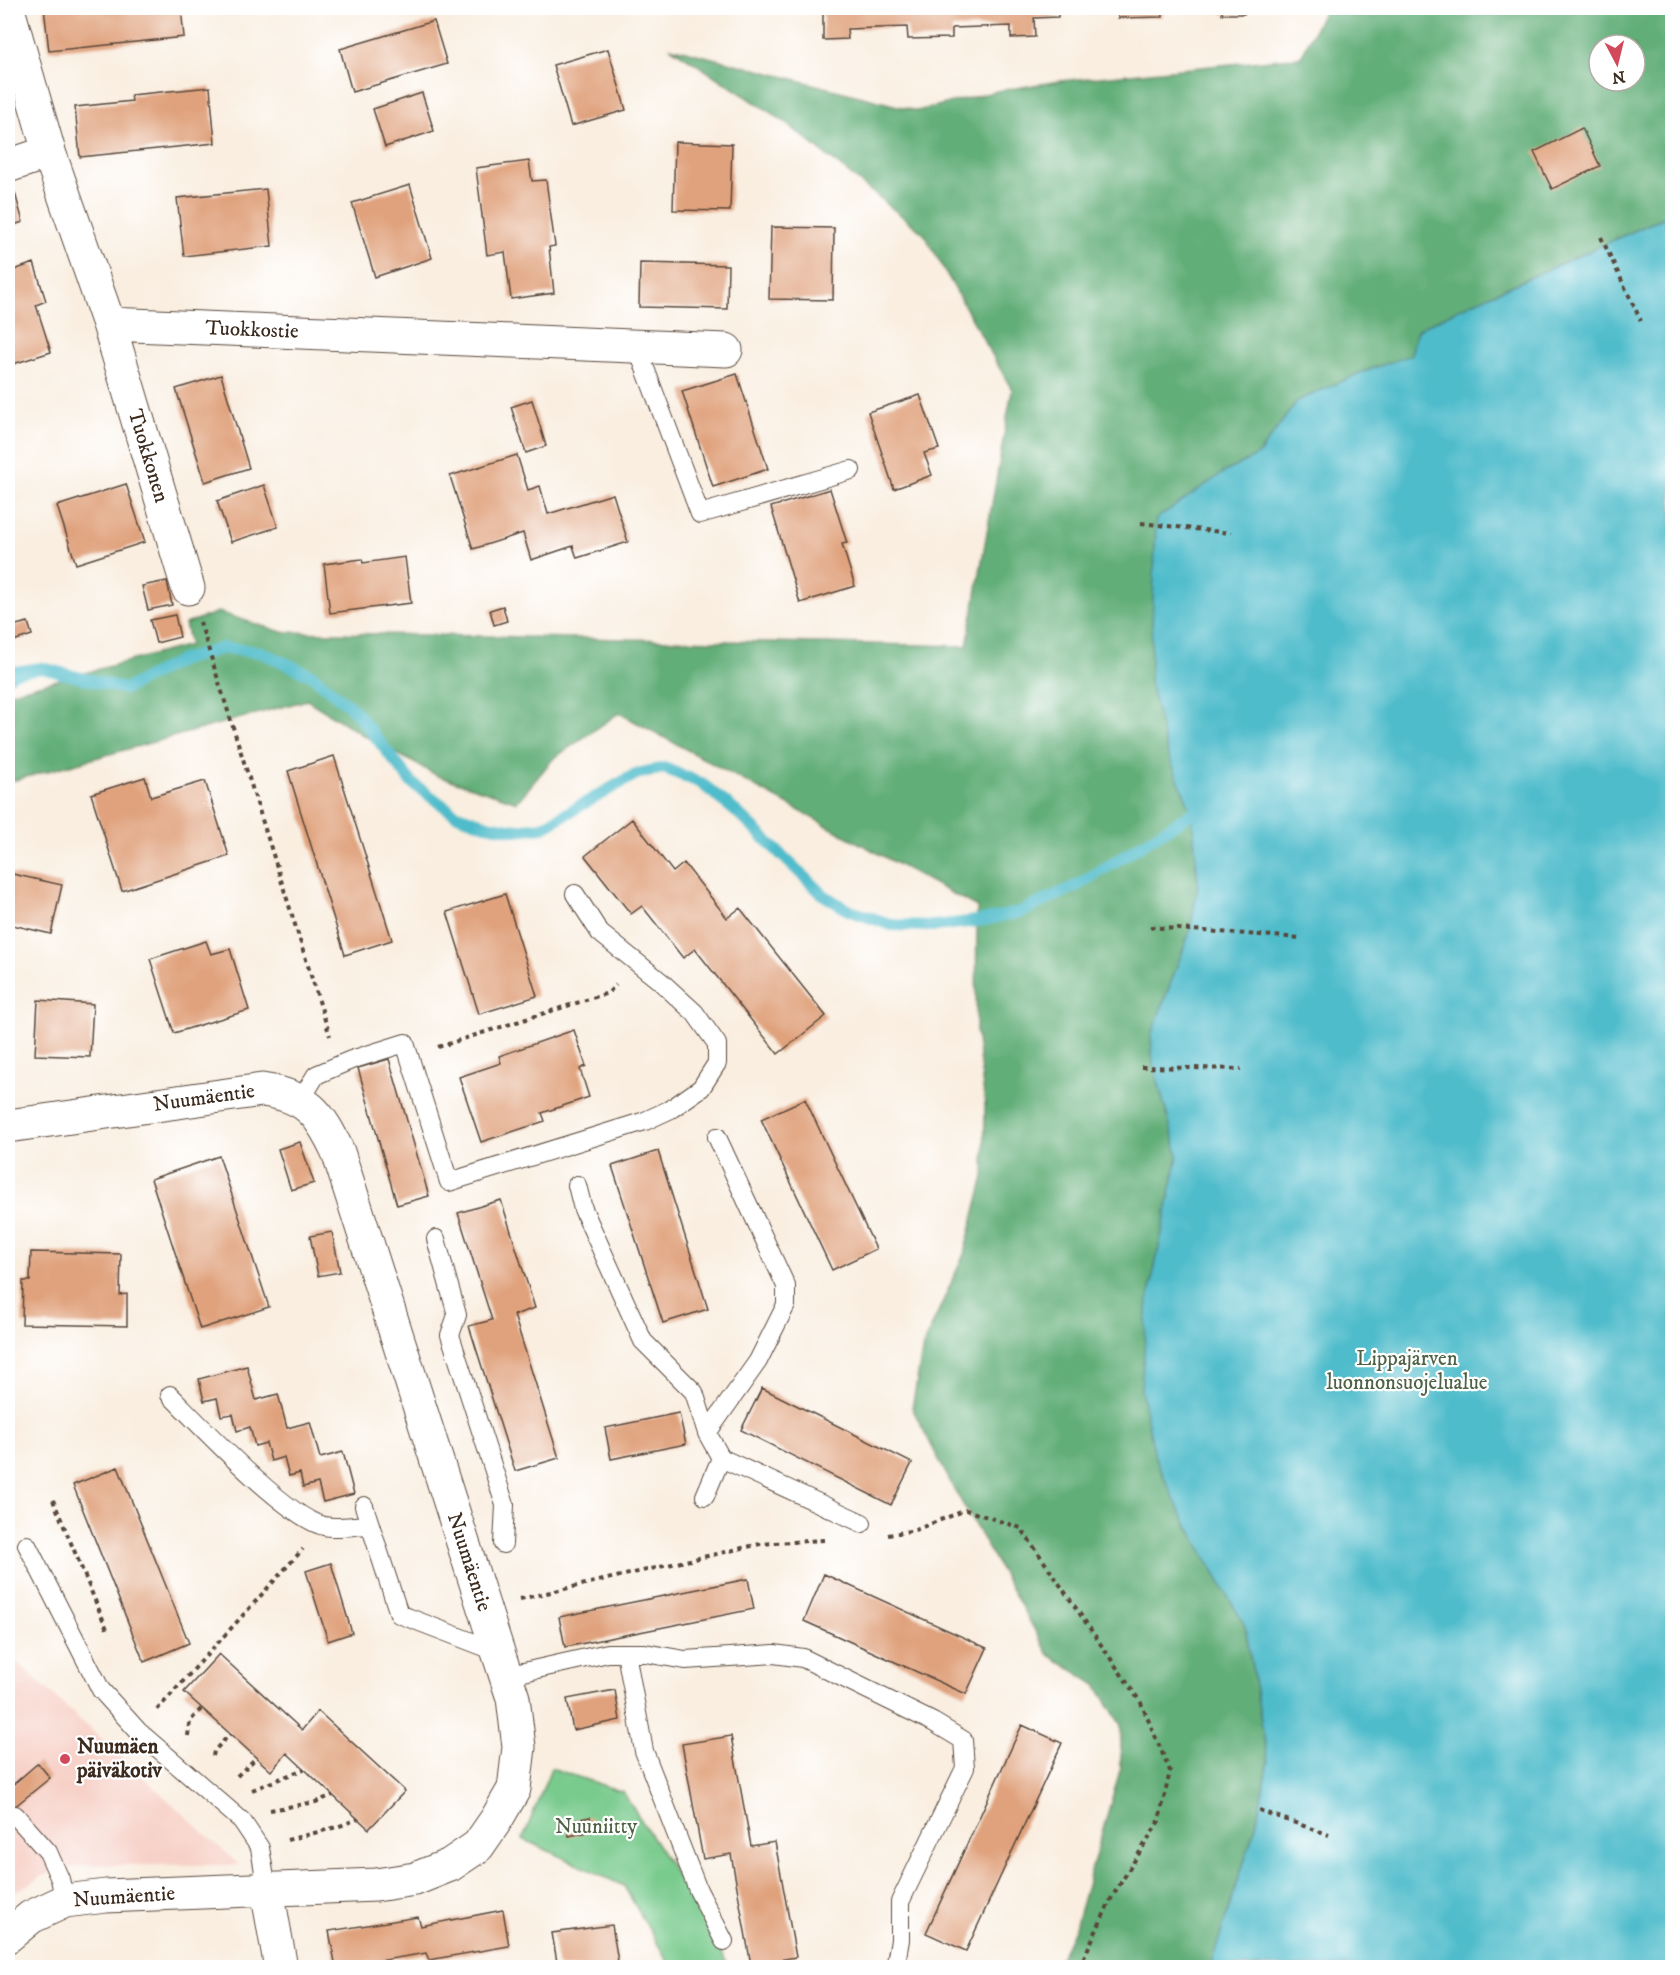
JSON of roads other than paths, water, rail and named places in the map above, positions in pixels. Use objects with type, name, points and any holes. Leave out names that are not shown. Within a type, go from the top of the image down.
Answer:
[{"type":"street","points":[[8,9],[49,152],[109,324]]},
{"type":"street","points":[[8,166],[49,152]]},
{"type":"street","name":"Tuokkostie","points":[[109,324],[726,350]]},
{"type":"street","name":"Tuokkonen","points":[[109,324],[188,588]]},
{"type":"street","name":"Nuumäentie","points":[[8,1126],[262,1090],[278,1092],[300,1101],[321,1118],[338,1152],[513,1698],[519,1747],[514,1789],[478,1846],[450,1865],[415,1879],[376,1885],[106,1896],[65,1901],[31,1917],[8,1936]]},
{"type":"street","points":[[267,1890],[281,1968]]},
{"type":"lane","points":[[637,347],[700,514],[851,470]]},
{"type":"lane","points":[[300,1101],[316,1075],[339,1064],[405,1043],[449,1182],[645,1121],[671,1109],[701,1088],[717,1063],[717,1044],[694,1013],[660,981],[600,933],[575,894]]},
{"type":"lane","points":[[707,1433],[758,1361],[786,1305],[786,1286],[717,1137]]},
{"type":"lane","points":[[577,1185],[584,1209],[643,1341],[694,1392],[707,1433],[721,1458],[862,1523]]},
{"type":"lane","points":[[436,1239],[457,1315],[450,1335],[505,1505],[503,1544]]},
{"type":"lane","points":[[170,1395],[266,1488],[302,1516],[324,1526],[370,1525]]},
{"type":"lane","points":[[705,1496],[721,1458]]},
{"type":"lane","points":[[364,1506],[399,1614],[502,1664],[608,1653],[645,1653],[685,1660],[774,1654],[803,1658],[933,1722],[963,1740],[965,1768],[900,1902],[900,1940],[895,1968]]},
{"type":"lane","points":[[27,1545],[101,1690],[138,1731],[242,1821],[260,1848],[267,1890]]},
{"type":"lane","points":[[626,1653],[644,1751],[698,1890],[724,1941]]},
{"type":"lane","points":[[15,1815],[48,1852],[60,1879],[65,1901]]},
{"type":"water","name":"Lippajärven luonnonsuojelualue","points":[[1672,214],[1672,1967],[1210,1967],[1256,1825],[1268,1761],[1245,1626],[1179,1510],[1155,1457],[1141,1390],[1148,1300],[1178,1155],[1153,1063],[1151,1036],[1190,931],[1198,884],[1192,813],[1167,752],[1150,682],[1156,519],[1223,473],[1258,455],[1297,401],[1360,373],[1411,355],[1417,330]]},
{"type":"waterway","points":[[8,677],[15,672],[42,668],[125,689],[179,661],[223,648],[261,652],[313,676],[355,711],[412,783],[455,814],[486,825],[515,830],[543,827],[636,774],[664,768],[701,783],[739,814],[822,894],[848,910],[892,925],[935,926],[985,920],[1021,912],[1078,885],[1192,813]]},
{"type":"place","name":"Nuumäen päiväkotiv","points":[[65,1759]]},
{"type":"park label","name":"Nuuniitty","points":[[596,1827]]}]
